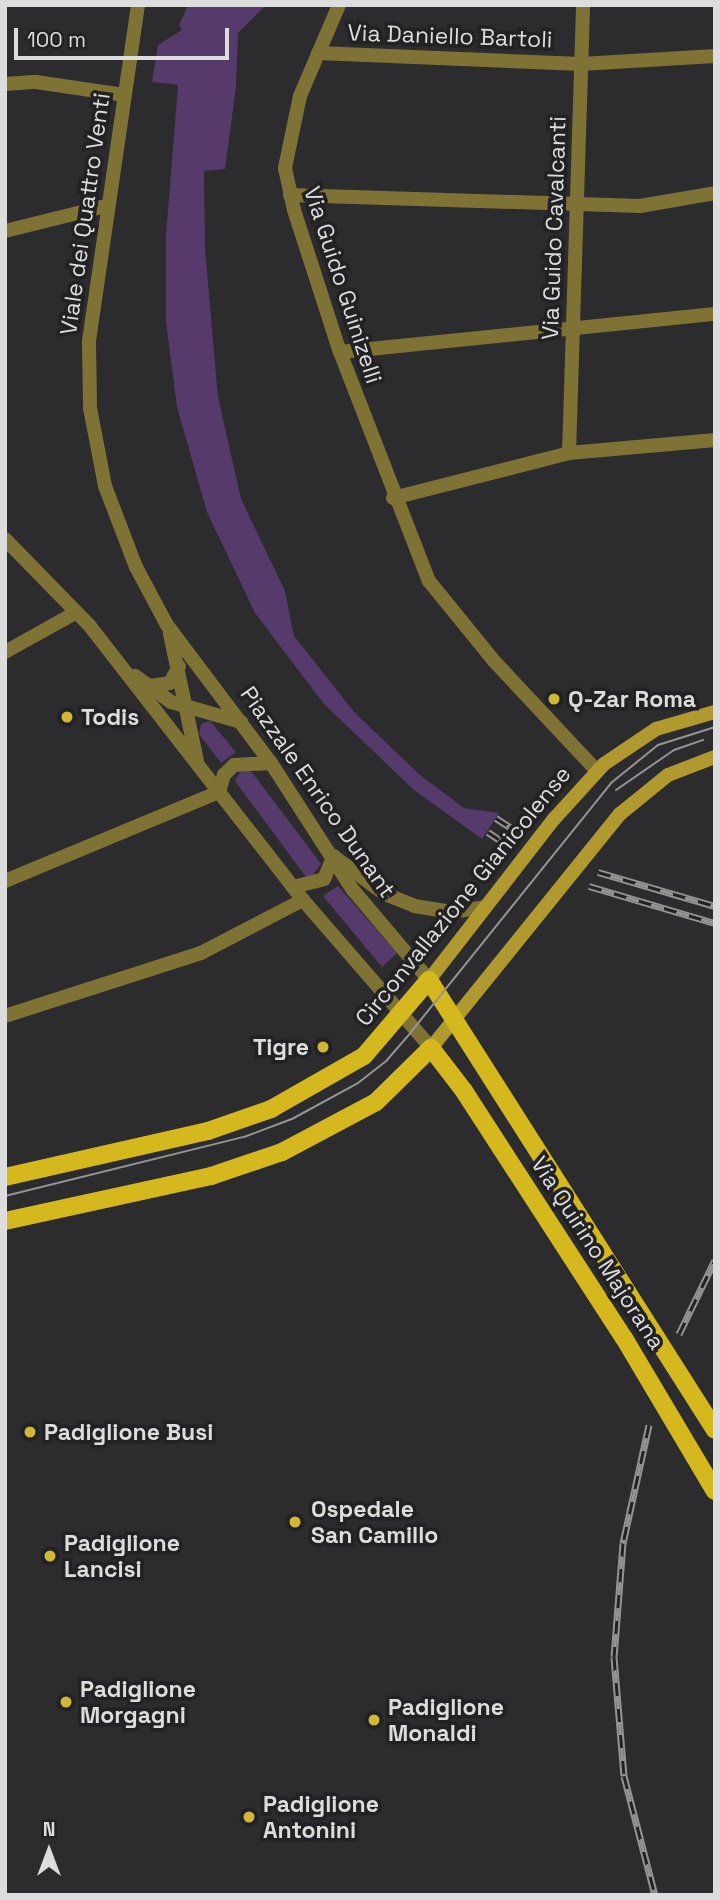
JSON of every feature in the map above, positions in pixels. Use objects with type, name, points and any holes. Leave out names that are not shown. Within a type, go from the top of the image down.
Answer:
[{"type":"main road","name":"Circonvallazione Gianicolense","points":[[5,1177],[201,1132],[261,1114],[349,1067],[401,1015],[485,907],[597,771],[649,733],[715,712]]},
{"type":"main road","points":[[5,1222],[211,1176],[282,1152],[376,1102],[431,1048],[620,814],[668,775],[715,757]]},
{"type":"main road","name":"Piazzale Enrico Dunant","points":[[429,981],[456,1018]]},
{"type":"main road","name":"Via Quirino Majorana","points":[[456,1018],[715,1430]]},
{"type":"main road","name":"Via Quirino Majorana","points":[[431,1048],[494,1136],[677,1421],[715,1491]]},
{"type":"main road","points":[[677,1421],[698,1434],[715,1435]]},
{"type":"street","name":"Viale dei Quattro Venti","points":[[138,5],[106,206],[89,342],[94,436],[122,535],[167,625]]},
{"type":"street","name":"Via Guido Guinizelli","points":[[339,5],[318,53],[289,134],[285,168],[290,195],[340,352],[393,498],[434,589],[597,771]]},
{"type":"street","name":"Via Guido Cavalcanti","points":[[569,453],[579,205],[583,5]]},
{"type":"street","name":"Via Daniello Bartoli","points":[[318,53],[581,64],[715,56]]},
{"type":"street","points":[[5,84],[36,82],[124,96]]},
{"type":"street","points":[[290,195],[649,205],[715,193]]},
{"type":"street","points":[[5,231],[106,206]]},
{"type":"street","points":[[340,352],[715,314]]},
{"type":"street","points":[[393,498],[569,453],[715,440]]},
{"type":"street","points":[[5,539],[77,612],[124,667],[303,900],[431,1048]]},
{"type":"street","points":[[5,652],[77,612]]},
{"type":"street","points":[[167,625],[188,707],[197,763]]},
{"type":"street","name":"Piazzale Enrico Dunant","points":[[167,625],[271,763],[365,906],[429,981]]},
{"type":"street","points":[[149,686],[170,683],[179,666]]},
{"type":"street","points":[[124,667],[164,698],[242,722]]},
{"type":"street","points":[[219,792],[224,775],[234,765],[271,763]]},
{"type":"street","points":[[5,881],[219,792]]},
{"type":"street","points":[[293,887],[320,882],[330,871],[334,856],[405,903],[443,912],[485,907]]},
{"type":"street","points":[[5,1016],[201,953],[303,900]]},
{"type":"shaded area","points":[[188,5],[266,5],[238,33],[236,87],[225,169],[204,171],[205,249],[218,397],[241,499],[285,591],[294,636],[355,713],[420,775],[464,808],[499,813],[482,839],[414,790],[324,704],[255,613],[207,512],[177,407],[166,322],[166,235],[178,85],[152,82],[158,45],[182,30],[179,25]]},
{"type":"shaded area","points":[[210,721],[236,752],[221,763],[199,734],[201,724]]},
{"type":"shaded area","points":[[251,771],[321,864],[313,875],[306,877],[235,781],[240,772]]},
{"type":"shaded area","points":[[338,886],[397,953],[382,967],[323,896]]},
{"type":"tram line","points":[[5,1196],[244,1137],[292,1119],[358,1083],[387,1060],[411,1032],[611,783],[658,745],[715,727]]},
{"type":"tram line","points":[[616,790],[674,750],[703,740]]},
{"type":"railway","points":[[496,818],[516,831]]},
{"type":"railway","points":[[488,832],[506,844]]},
{"type":"railway","points":[[598,872],[715,906]]},
{"type":"railway","points":[[589,886],[715,923]]},
{"type":"railway","points":[[679,1334],[715,1260]]},
{"type":"railway","points":[[649,1425],[623,1543],[614,1657],[624,1776],[655,1895]]},
{"type":"place","name":"Q-Zar Roma","points":[[554,699]]},
{"type":"place","name":"Todis","points":[[67,717]]},
{"type":"place","name":"Tigre","points":[[323,1047]]},
{"type":"place","name":"Padiglione Busi","points":[[30,1432]]},
{"type":"place","name":"Ospedale San Camillo","points":[[295,1522]]},
{"type":"place","name":"Padiglione Lancisi","points":[[50,1556]]},
{"type":"place","name":"Padiglione Morgagni","points":[[66,1702]]},
{"type":"place","name":"Padiglione Monaldi","points":[[374,1720]]},
{"type":"place","name":"Padiglione Antonini","points":[[249,1817]]}]
